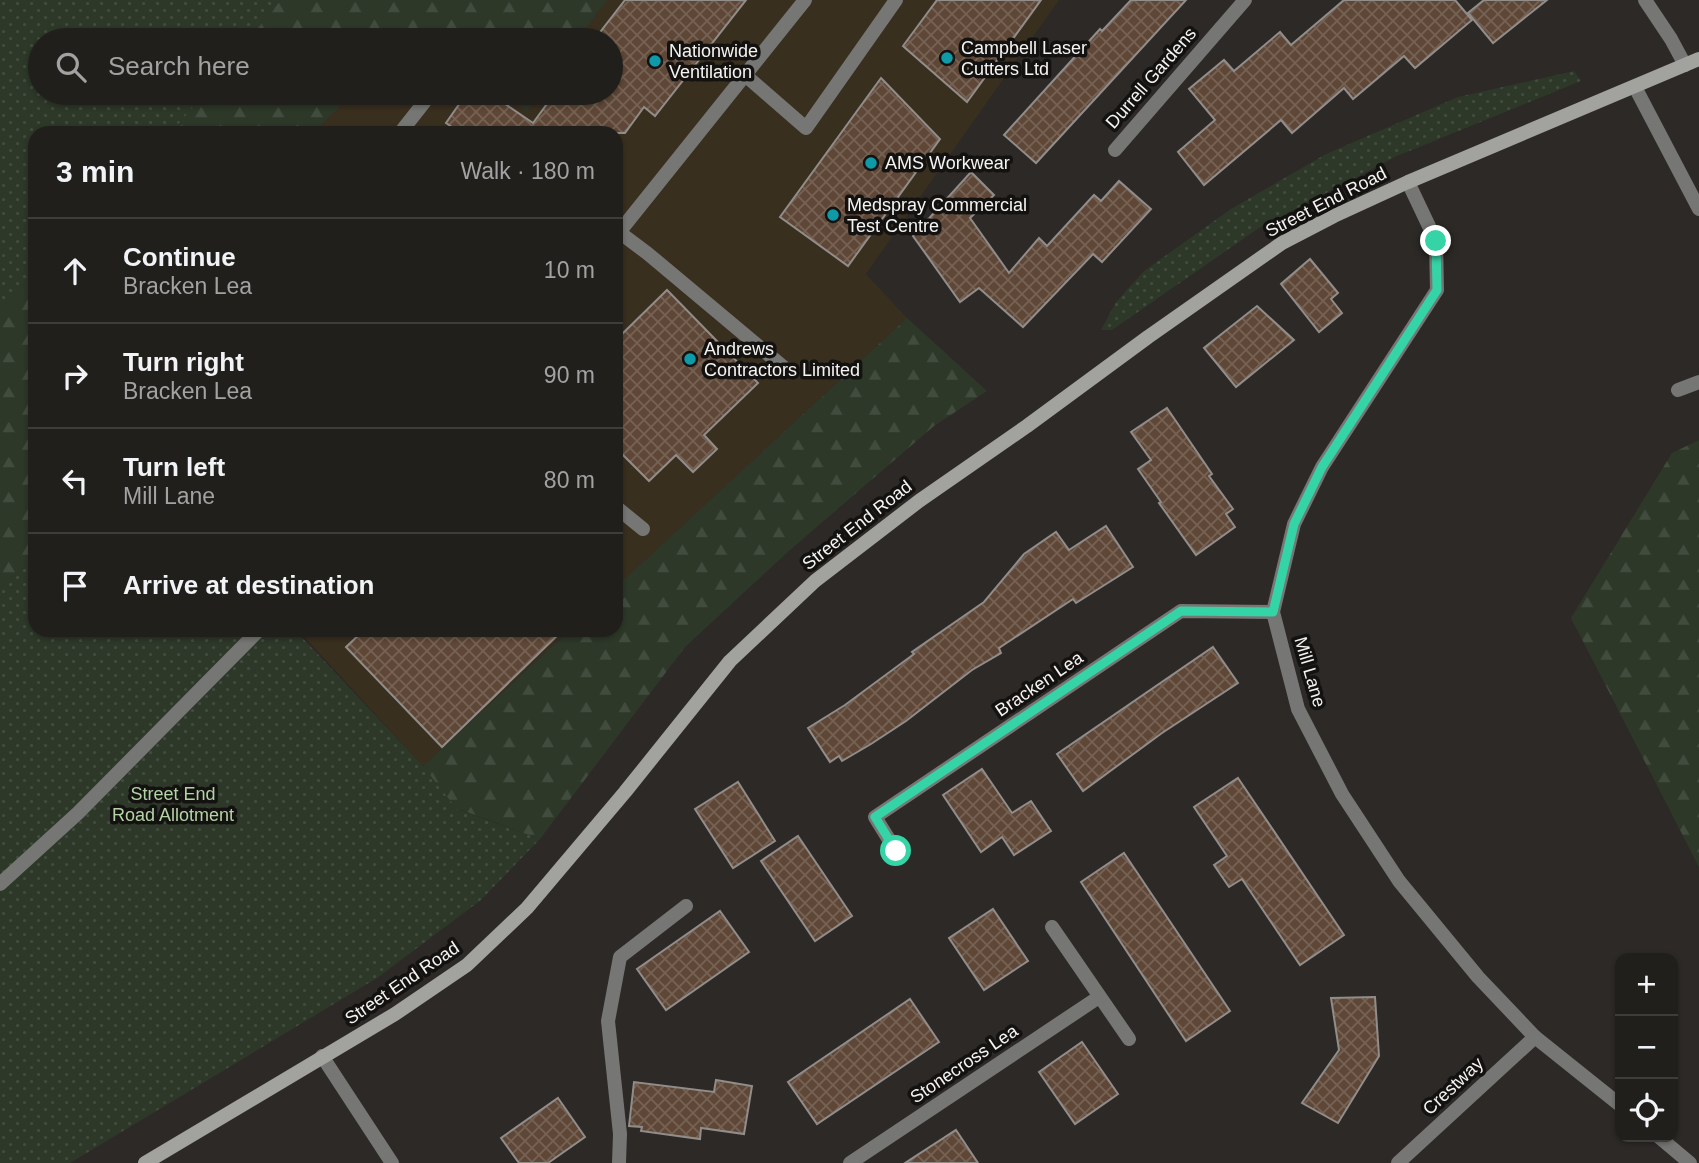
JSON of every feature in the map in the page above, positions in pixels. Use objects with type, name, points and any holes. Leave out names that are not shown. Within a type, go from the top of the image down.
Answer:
[{"type":"street","points":[[623,228],[805,0]]},
{"type":"street","points":[[744,75],[806,128],[896,0]]},
{"type":"street","name":"Durrell Gardens","points":[[1115,150],[1245,0]]},
{"type":"street","points":[[1645,0],[1671,39],[1692,62]]},
{"type":"street","name":"Street End Road","points":[[145,1163],[395,1014],[467,965],[527,908],[730,661],[815,581],[919,501],[1282,243],[1408,182],[1692,62]]},
{"type":"street","points":[[1635,87],[1699,209]]},
{"type":"street","points":[[406,126],[422,105]]},
{"type":"street","name":"Mill Lane","points":[[1408,182],[1436,241],[1437,290],[1322,467],[1294,524],[1273,612],[1298,709],[1342,794],[1399,881],[1478,977],[1535,1037],[1615,1101]]},
{"type":"street","points":[[623,237],[647,253],[787,370]]},
{"type":"street","points":[[1678,390],[1699,382]]},
{"type":"street","points":[[623,513],[643,529]]},
{"type":"street","name":"Bracken Lea","points":[[896,851],[875,817],[1181,611],[1273,612]]},
{"type":"street","points":[[0,884],[78,813],[252,637]]},
{"type":"street","points":[[619,1163],[620,1133],[608,1021],[620,957],[686,906]]},
{"type":"street","points":[[1052,927],[1129,1039]]},
{"type":"street","name":"Stonecross Lea","points":[[850,1163],[1099,997]]},
{"type":"street","name":"Crestway","points":[[1398,1163],[1535,1037]]},
{"type":"street","points":[[322,1056],[392,1163]]},
{"type":"street","points":[[1665,1142],[1690,1163]]},
{"type":"shaded area","points":[[607,0],[1059,0],[866,274],[907,318],[623,581],[623,126],[320,126],[342,105],[518,105],[527,110],[531,105],[623,105],[623,28],[586,28]]},
{"type":"shaded area","points":[[304,637],[562,637],[423,766]]},
{"type":"green space","points":[[0,0],[281,0],[258,28],[28,28],[28,105],[195,105],[177,126],[28,126],[28,281],[0,310]]},
{"type":"green space","points":[[281,0],[607,0],[586,28],[258,28]]},
{"type":"green space","points":[[1574,71],[1581,81],[1397,156],[1259,228],[1112,330],[1101,330],[1116,302],[1144,271],[1231,209],[1326,154],[1458,97]]},
{"type":"green space","points":[[195,105],[342,105],[320,126],[177,126]]},
{"type":"green space","points":[[517,105],[531,105],[527,111]]},
{"type":"green space","points":[[28,281],[28,564],[0,588],[0,310]]},
{"type":"green space","points":[[907,318],[987,391],[934,426],[790,550],[685,647],[540,839],[456,808],[423,766],[562,637],[623,637],[623,581]]},
{"type":"green space","points":[[1699,440],[1699,867],[1571,618],[1672,453]]},
{"type":"green space","name":"Street End Road Allotment","points":[[28,564],[28,637],[302,637],[460,805],[457,809],[540,839],[481,900],[377,978],[70,1163],[0,1163],[0,588]]},
{"type":"building","name":"Nationwide Ventilation","points":[[625,0],[746,0],[655,116],[644,107],[625,133],[623,126],[450,126],[446,123],[459,105],[507,105],[533,123],[546,105],[623,105],[623,28],[603,28]]},
{"type":"building","points":[[937,0],[1041,0],[967,102],[903,46]]},
{"type":"building","points":[[1131,0],[1186,0],[1036,163],[1004,135],[1100,29],[1102,31]]},
{"type":"building","points":[[1344,0],[1455,0],[1472,20],[1415,68],[1404,56],[1353,99],[1344,88],[1292,133],[1281,120],[1204,185],[1178,152],[1215,120],[1189,89],[1224,60],[1234,71],[1280,32],[1291,45]]},
{"type":"building","points":[[1484,0],[1547,0],[1493,43],[1468,13]]},
{"type":"building","points":[[881,78],[940,139],[848,266],[780,217]]},
{"type":"building","points":[[971,172],[994,195],[970,218],[1009,273],[1039,238],[1047,246],[1094,195],[1101,201],[1119,181],[1151,209],[1102,262],[1093,254],[1023,327],[979,288],[960,302],[913,236]]},
{"type":"building","points":[[1310,259],[1338,293],[1331,299],[1342,313],[1319,332],[1281,284]]},
{"type":"building","points":[[667,290],[758,383],[704,435],[717,449],[693,472],[676,455],[649,481],[623,455],[623,333]]},
{"type":"building","points":[[1257,306],[1294,340],[1236,387],[1204,348]]},
{"type":"building","points":[[1167,408],[1233,509],[1226,514],[1235,527],[1196,555],[1138,469],[1151,460],[1131,432]]},
{"type":"building","points":[[1106,526],[1133,567],[1076,603],[1073,599],[999,648],[1001,653],[972,670],[906,721],[871,744],[842,761],[839,756],[830,762],[808,728],[845,705],[914,654],[912,652],[984,602],[1024,554],[1056,532],[1069,550]]},
{"type":"building","points":[[357,637],[556,637],[442,747],[346,647]]},
{"type":"building","points":[[1213,647],[1238,683],[1162,733],[1083,791],[1057,754]]},
{"type":"building","points":[[982,769],[1012,813],[1031,801],[1051,831],[1014,855],[1002,837],[981,852],[943,795]]},
{"type":"building","points":[[1238,778],[1344,935],[1300,965],[1242,879],[1229,887],[1214,865],[1227,856],[1194,807]]},
{"type":"building","points":[[738,782],[775,841],[733,868],[695,809]]},
{"type":"building","points":[[798,836],[852,916],[815,941],[761,861]]},
{"type":"building","points":[[1124,853],[1230,1011],[1186,1041],[1081,882]]},
{"type":"building","points":[[993,909],[1028,961],[984,990],[949,938]]},
{"type":"building","points":[[720,911],[749,952],[666,1010],[637,969]]},
{"type":"building","points":[[1375,997],[1379,1056],[1338,1123],[1302,1103],[1339,1050],[1331,998]]},
{"type":"building","points":[[910,999],[939,1042],[817,1124],[788,1082]]},
{"type":"building","points":[[1082,1042],[1118,1094],[1075,1124],[1039,1072]]},
{"type":"building","points":[[716,1080],[752,1086],[744,1134],[701,1128],[700,1139],[641,1131],[642,1127],[629,1126],[634,1082],[714,1092]]},
{"type":"building","points":[[558,1098],[585,1137],[548,1163],[519,1163],[501,1138]]},
{"type":"building","points":[[956,1130],[978,1163],[905,1163]]},
{"type":"place","name":"Campbell Laser Cutters Ltd","points":[[947,58]]},
{"type":"place","name":"Nationwide Ventilation","points":[[655,61]]},
{"type":"place","name":"AMS Workwear","points":[[871,163]]},
{"type":"place","name":"Medspray Commercial Test Centre","points":[[833,215]]},
{"type":"place","name":"Andrews Contractors Limited","points":[[690,359]]},
{"type":"route","points":[[896,851],[875,817],[1181,611],[1273,612],[1294,524],[1322,467],[1437,290],[1436,241]]}]
